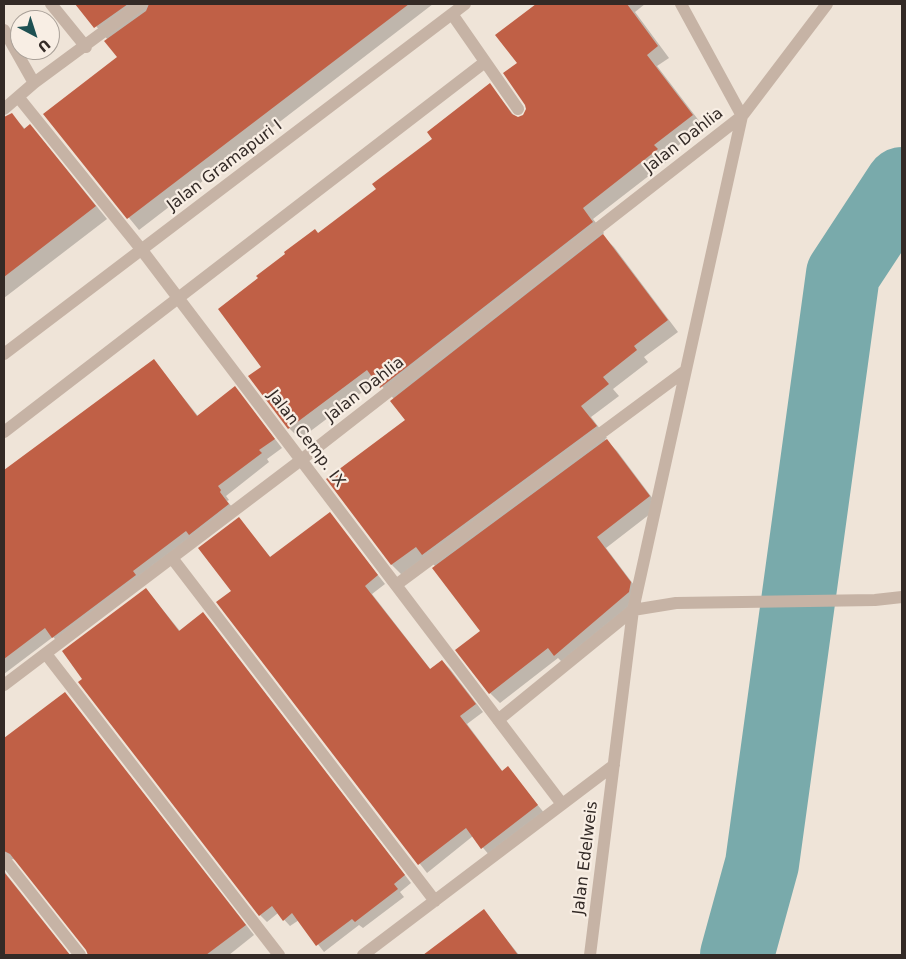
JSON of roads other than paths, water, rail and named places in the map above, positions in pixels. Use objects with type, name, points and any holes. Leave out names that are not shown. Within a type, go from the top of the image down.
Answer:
[{"type":"street","points":[[51,4],[86,47]]},
{"type":"street","points":[[4,110],[34,83],[86,47],[141,4]]},
{"type":"street","name":"Jalan Gramapuri I","points":[[4,354],[465,4]]},
{"type":"street","points":[[681,4],[742,116],[827,4]]},
{"type":"street","points":[[452,14],[518,109]]},
{"type":"street","points":[[4,30],[34,83]]},
{"type":"street","points":[[4,432],[486,62]]},
{"type":"street","name":"Jalan Cemp. IX","points":[[19,98],[142,249],[562,804]]},
{"type":"street","name":"Jalan Edelweis","points":[[590,955],[633,610],[742,116]]},
{"type":"street","name":"Jalan Dahlia","points":[[4,685],[301,460],[742,116]]},
{"type":"street","points":[[396,585],[685,371]]},
{"type":"street","points":[[172,558],[435,901]]},
{"type":"street","points":[[498,720],[633,610],[676,603],[902,598]]},
{"type":"street","points":[[46,654],[279,955]]},
{"type":"street","points":[[364,955],[614,765]]},
{"type":"street","points":[[4,859],[80,955]]},
{"type":"waterway","points":[[737,955],[762,864],[843,274],[902,184]]}]
